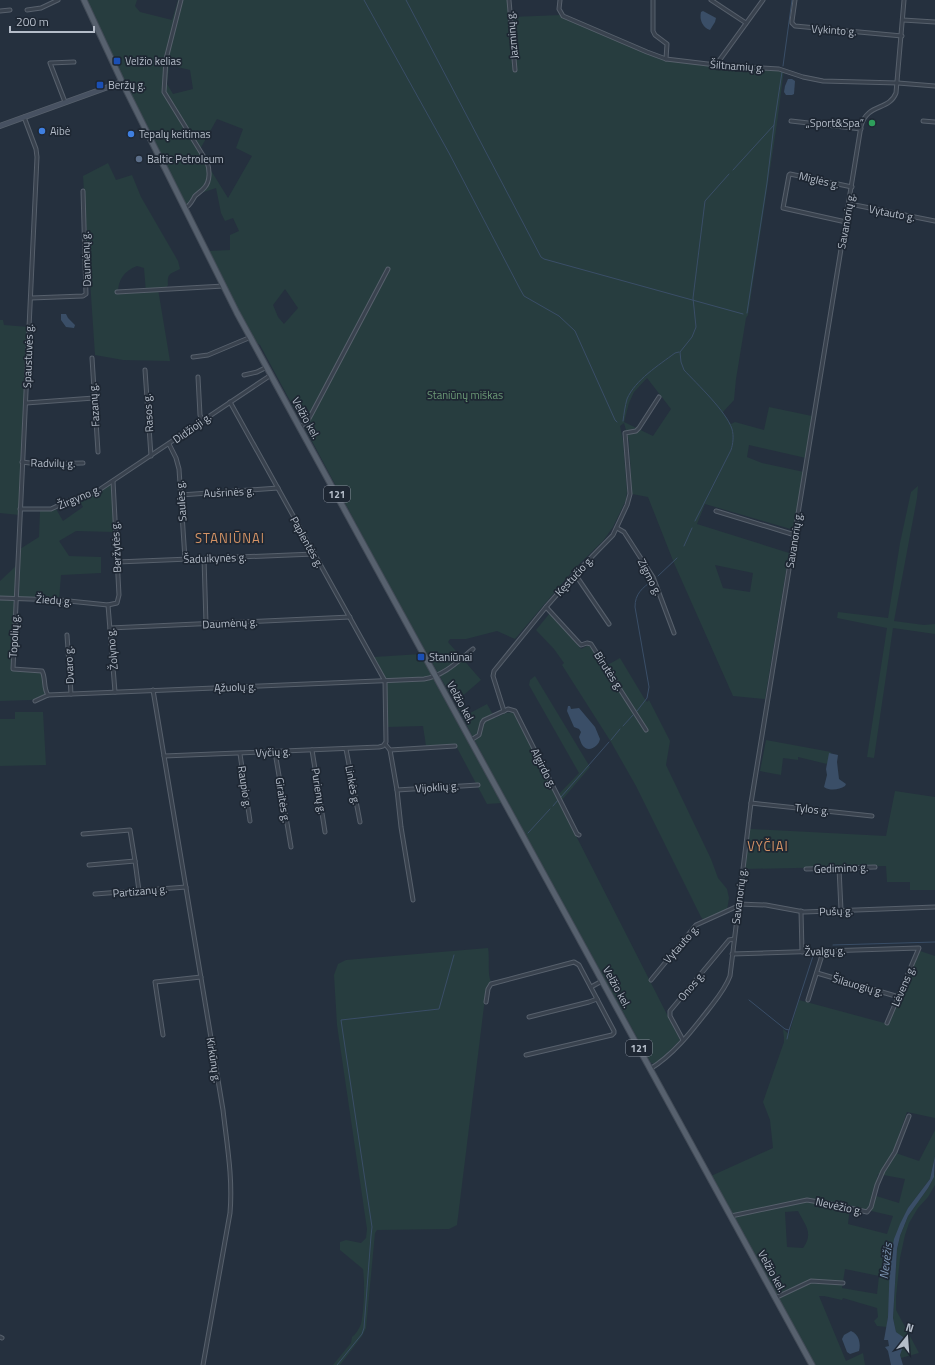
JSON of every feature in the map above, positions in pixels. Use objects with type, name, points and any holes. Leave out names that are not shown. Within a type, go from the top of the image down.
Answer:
[{"type":"main road","name":"Velžio kel.","points":[[84,0],[122,82],[224,286],[271,375],[812,1365]]},
{"type":"main road","points":[[0,126],[122,82]]},
{"type":"street","points":[[27,10],[41,8],[58,0]]},
{"type":"street","points":[[181,0],[166,59],[164,92],[207,162],[209,172],[208,180],[204,188],[197,194],[190,205],[185,208]]},
{"type":"street","name":"Jazminų g.","points":[[510,0],[515,70]]},
{"type":"street","name":"Šiltnamių g.","points":[[560,0],[559,9],[563,16],[666,59],[716,65],[780,69],[824,82],[935,86]]},
{"type":"street","points":[[653,0],[653,31],[667,44],[666,59]]},
{"type":"street","points":[[711,0],[746,23]]},
{"type":"street","points":[[716,65],[763,0]]},
{"type":"street","name":"Vykinto g.","points":[[795,0],[792,21],[795,26],[902,36]]},
{"type":"street","name":"Savanorių g.","points":[[650,1069],[694,1029],[727,984],[730,976],[752,803],[861,129],[867,113],[893,99],[896,93],[898,84],[904,0]]},
{"type":"street","points":[[0,11],[10,10]]},
{"type":"street","points":[[903,20],[935,22]]},
{"type":"street","points":[[66,102],[50,63],[74,62]]},
{"type":"street","name":"Spaustuvės g.","points":[[16,598],[38,157],[24,117]]},
{"type":"street","points":[[791,121],[861,129]]},
{"type":"street","points":[[923,121],[935,122]]},
{"type":"street","name":"Miglės g.","points":[[846,222],[783,208],[790,174],[852,188]]},
{"type":"street","name":"Daumėnų g.","points":[[31,298],[83,296],[86,294],[84,192]]},
{"type":"street","name":"Vytauto g.","points":[[850,204],[935,221]]},
{"type":"street","points":[[300,427],[306,422],[312,413],[388,269]]},
{"type":"street","points":[[117,292],[224,286]]},
{"type":"street","points":[[193,357],[208,354],[251,337]]},
{"type":"street","name":"Fazanų g.","points":[[92,358],[98,452]]},
{"type":"street","points":[[244,375],[258,372],[267,367]]},
{"type":"street","name":"Rasos g.","points":[[145,370],[150,456]]},
{"type":"street","name":"Didžioji g.","points":[[113,481],[271,375]]},
{"type":"street","points":[[198,377],[200,416],[203,421]]},
{"type":"street","name":"Kęstučio g.","points":[[504,711],[494,679],[494,671],[575,574],[613,536],[627,505],[630,494],[625,433],[636,431],[639,428],[659,397]]},
{"type":"street","points":[[26,403],[94,398]]},
{"type":"street","name":"Paplentės g.","points":[[230,402],[385,681]]},
{"type":"street","name":"Saulės g.","points":[[169,444],[173,450],[177,463],[181,495],[185,559]]},
{"type":"street","name":"Radvilų g.","points":[[22,462],[38,464],[83,463]]},
{"type":"street","name":"Žirgyno g.","points":[[20,509],[51,509],[68,501],[96,492],[113,481]]},
{"type":"street","name":"Beržytės g.","points":[[108,605],[116,604],[119,597],[113,481]]},
{"type":"street","name":"Aušrinės g.","points":[[181,495],[278,488]]},
{"type":"street","points":[[716,511],[795,535]]},
{"type":"street","name":"Zigmo g.","points":[[617,528],[624,532],[653,577],[674,633]]},
{"type":"street","name":"Šaduikynės g.","points":[[117,562],[314,554]]},
{"type":"street","points":[[204,558],[206,624]]},
{"type":"street","points":[[575,574],[608,624]]},
{"type":"street","name":"Žiedų g.","points":[[0,598],[108,605]]},
{"type":"street","name":"Topolių g.","points":[[16,598],[12,669],[42,671],[44,674],[46,691],[48,695]]},
{"type":"street","name":"Žolyno g.","points":[[108,605],[115,692]]},
{"type":"street","name":"Birutės g.","points":[[546,607],[581,645],[587,643],[591,644],[646,730]]},
{"type":"street","name":"Daumėnų g.","points":[[110,628],[350,618]]},
{"type":"street","name":"Dvaro g.","points":[[67,635],[71,694]]},
{"type":"street","points":[[436,676],[444,672],[473,649]]},
{"type":"street","name":"Ąžuolų g.","points":[[35,701],[48,695],[385,681],[424,679],[436,676]]},
{"type":"street","points":[[385,681],[385,744],[390,750],[413,900]]},
{"type":"street","points":[[153,690],[164,756]]},
{"type":"street","name":"Algirdo g.","points":[[504,711],[511,709],[516,713],[577,834],[579,835]]},
{"type":"street","points":[[471,740],[479,735],[484,720],[504,711]]},
{"type":"street","name":"Vyčių g.","points":[[164,756],[346,749],[379,747],[385,744]]},
{"type":"street","points":[[390,750],[455,746]]},
{"type":"street","name":"Linkės g.","points":[[346,749],[360,822]]},
{"type":"street","name":"Purienų g.","points":[[312,750],[325,832]]},
{"type":"street","name":"Giraitės g.","points":[[276,752],[291,847]]},
{"type":"street","name":"Raupio g.","points":[[240,754],[250,821]]},
{"type":"street","name":"Kirkūnų g.","points":[[164,756],[225,1126],[231,1178],[232,1195],[203,1365]]},
{"type":"street","name":"Vijoklių g.","points":[[397,790],[478,785]]},
{"type":"street","name":"Tylos g.","points":[[752,803],[872,816]]},
{"type":"street","points":[[84,834],[130,830],[139,891]]},
{"type":"street","points":[[89,865],[135,861]]},
{"type":"street","name":"Gedimino g.","points":[[806,869],[875,867]]},
{"type":"street","points":[[839,868],[841,910]]},
{"type":"street","name":"Partizanų g.","points":[[95,894],[186,887]]},
{"type":"street","name":"Vytauto g.","points":[[651,980],[696,925],[738,905]]},
{"type":"street","name":"Pušų g.","points":[[738,905],[766,905],[801,911],[935,908]]},
{"type":"street","points":[[801,911],[802,952]]},
{"type":"street","name":"Onos g.","points":[[683,1040],[670,1016],[670,1011],[729,940],[734,938]]},
{"type":"street","name":"Žvalgų g.","points":[[732,954],[919,948]]},
{"type":"street","name":"Lėvens g.","points":[[887,1023],[919,948]]},
{"type":"street","points":[[808,1000],[823,952]]},
{"type":"street","points":[[486,1002],[488,989],[491,984],[576,962],[579,965],[614,1031],[613,1035],[526,1055]]},
{"type":"street","name":"Šilauogių g.","points":[[816,973],[898,996]]},
{"type":"street","points":[[163,1035],[155,982],[201,977]]},
{"type":"street","points":[[591,987],[602,981]]},
{"type":"street","points":[[529,1017],[597,999]]},
{"type":"street","name":"Nevėžio g.","points":[[730,1216],[807,1200],[837,1204],[867,1212],[871,1207],[877,1185],[895,1152],[909,1116]]},
{"type":"street","points":[[775,1298],[811,1281],[843,1283]]},
{"type":"green space","name":"Staniūnų miškas","points":[[84,0],[137,0],[135,6],[140,12],[172,20],[178,0],[510,0],[511,17],[561,15],[666,59],[784,70],[734,400],[723,412],[731,424],[735,422],[764,430],[769,407],[812,416],[806,458],[749,445],[747,457],[762,463],[804,472],[794,530],[705,504],[697,524],[789,553],[765,699],[733,696],[674,563],[648,497],[632,494],[629,441],[624,423],[620,426],[623,441],[627,491],[626,500],[613,527],[603,541],[576,567],[515,639],[497,631],[466,639],[450,639],[448,642],[481,680],[459,699],[470,713],[487,704],[495,718],[506,713],[513,712],[680,1040],[656,1064],[651,1063],[507,802],[455,703],[395,597],[305,428],[309,423],[301,409],[296,412],[260,345],[252,340],[209,251],[230,250],[230,235],[239,231],[233,218],[225,221],[221,213],[216,188],[195,195],[190,204],[185,205]],"holes":[[[169,65],[190,70],[193,89],[173,94],[167,84]],[[217,119],[243,129],[236,148],[252,156],[228,198],[199,151]],[[285,289],[298,308],[284,324],[278,317],[273,305]],[[647,378],[671,409],[653,436],[624,422],[629,403],[634,392]],[[715,565],[753,573],[750,592],[723,588]]]},
{"type":"green space","points":[[108,163],[116,180],[132,175],[141,197],[178,261],[180,269],[170,274],[166,288],[158,289],[170,361],[123,360],[95,355],[83,176]],"holes":[[[137,266],[144,268],[146,292],[118,293],[119,284],[125,273]]]},
{"type":"green space","points":[[0,320],[3,320],[4,325],[28,327],[19,515],[0,513]]},
{"type":"green space","points":[[112,485],[114,532],[76,531],[59,541],[69,556],[101,557],[101,573],[61,575],[59,600],[16,598],[20,549],[39,537],[40,511],[56,509],[63,521],[83,507],[78,498],[96,492]]},
{"type":"green space","points":[[918,486],[894,621],[924,625],[935,624],[935,634],[893,628],[874,758],[867,757],[887,628],[837,618],[838,612],[888,618],[900,543],[911,492]]},
{"type":"green space","points":[[16,566],[11,670],[41,673],[43,676],[45,696],[31,700],[0,701],[0,581]]},
{"type":"green space","points":[[550,613],[581,649],[589,645],[604,667],[620,658],[644,698],[647,702],[649,700],[670,741],[666,765],[711,859],[718,878],[727,889],[729,898],[727,910],[704,920],[701,917],[636,786],[611,742],[562,665],[564,663],[554,649],[536,630]]},
{"type":"green space","points":[[421,654],[502,803],[487,804],[455,744],[426,746],[423,726],[388,727],[386,679],[374,657]]},
{"type":"green space","points":[[535,676],[590,767],[562,800],[559,794],[579,773],[529,685],[530,680]]},
{"type":"green space","points":[[15,712],[43,712],[46,765],[0,766],[0,719],[15,719]]},
{"type":"green space","points":[[766,740],[831,752],[827,764],[798,757],[798,760],[783,758],[781,775],[760,771]]},
{"type":"green space","points":[[895,791],[935,797],[935,890],[910,890],[910,882],[887,882],[886,866],[745,869],[750,829],[886,836]]},
{"type":"green space","points":[[488,948],[489,974],[491,982],[486,990],[457,1225],[449,1229],[377,1230],[375,1233],[366,1328],[362,1336],[340,1365],[333,1365],[351,1343],[352,1337],[361,1324],[363,1305],[363,1269],[340,1250],[340,1242],[346,1240],[361,1243],[366,1238],[367,1229],[337,1025],[334,975],[338,964],[346,960]]},
{"type":"green space","points":[[920,951],[935,956],[935,1118],[907,1112],[893,1152],[919,1161],[935,1130],[935,1156],[930,1179],[908,1208],[890,1260],[890,1294],[887,1327],[877,1326],[874,1321],[878,1317],[877,1308],[843,1298],[842,1300],[819,1296],[846,1361],[863,1353],[865,1365],[815,1365],[711,1176],[773,1148],[770,1120],[763,1102],[784,1042],[783,1029],[789,1034],[799,1000],[888,1024]],"holes":[[[878,1174],[905,1179],[899,1203],[873,1195]],[[850,1206],[893,1216],[887,1234],[848,1224]],[[798,1211],[806,1225],[808,1238],[803,1248],[787,1247],[785,1212]],[[845,1269],[879,1276],[877,1294],[842,1288]]]},
{"type":"green space","points":[[935,1174],[935,1185],[909,1223],[900,1258],[896,1310],[919,1353],[901,1358],[900,1355],[905,1341],[896,1332],[893,1318],[897,1249],[900,1236],[908,1216],[928,1188]]},
{"type":"water","points":[[703,11],[716,18],[710,30],[704,26],[701,21],[701,12]]},
{"type":"water","points":[[788,79],[795,81],[794,94],[792,95],[786,95],[784,92]]},
{"type":"water","points":[[61,314],[66,314],[75,325],[74,328],[66,327],[61,320]]},
{"type":"water","points":[[568,706],[570,706],[571,709],[579,708],[595,727],[600,739],[598,744],[593,748],[588,749],[582,745],[579,737],[581,732],[579,729],[574,727],[567,711]]},
{"type":"water","points":[[829,753],[838,755],[837,762],[839,779],[846,784],[845,786],[834,790],[824,787],[827,775],[826,769]]},
{"type":"water","points":[[935,1156],[934,1177],[908,1216],[900,1236],[897,1249],[893,1318],[896,1332],[903,1337],[905,1341],[900,1355],[903,1365],[891,1365],[888,1351],[885,1347],[889,1346],[888,1340],[884,1340],[888,1317],[890,1260],[894,1239],[908,1208],[930,1179]]},
{"type":"water","points":[[851,1331],[858,1337],[860,1345],[859,1351],[850,1354],[847,1352],[842,1339],[844,1335]]},
{"type":"waterway","points":[[364,0],[449,153],[524,296],[559,316],[575,331],[617,422]]},
{"type":"waterway","points":[[406,0],[541,257],[743,314]]},
{"type":"waterway","points":[[783,66],[792,0]]},
{"type":"waterway","points":[[733,170],[774,125],[782,72]]},
{"type":"waterway","points":[[747,313],[767,183],[774,125]]},
{"type":"waterway","points":[[695,521],[731,450],[733,434],[729,422],[724,414],[684,370],[680,352],[692,337],[696,327],[693,298],[705,201],[729,174]]},
{"type":"waterway","points":[[623,421],[627,399],[636,385],[655,368],[675,353],[679,352]]},
{"type":"waterway","points":[[684,546],[692,528]]},
{"type":"waterway","points":[[658,576],[677,558]]},
{"type":"waterway","points":[[637,711],[647,698],[649,687],[635,602],[640,592],[652,581]]},
{"type":"waterway","points":[[623,726],[633,715]]},
{"type":"waterway","points":[[611,740],[620,729]]},
{"type":"waterway","points":[[561,797],[609,742]]},
{"type":"waterway","points":[[553,806],[558,800]]},
{"type":"waterway","points":[[528,833],[550,809]]},
{"type":"waterway","points":[[833,945],[935,942]]},
{"type":"waterway","points":[[337,1365],[362,1334],[364,1328],[372,1227],[341,1020],[439,1009],[454,955]]},
{"type":"waterway","points":[[749,1000],[785,1029],[789,1030],[813,956]]},
{"type":"waterway","points":[[787,1039],[789,1030]]},
{"type":"place","name":"Velžio kelias","points":[[117,61]]},
{"type":"place","name":"Beržų g.","points":[[100,85]]},
{"type":"place","name":"„Sport&Spa”","points":[[872,123]]},
{"type":"place","name":"Aibė","points":[[42,131]]},
{"type":"place","name":"Tepalų keitimas","points":[[131,134]]},
{"type":"place","name":"Baltic Petroleum","points":[[139,159]]},
{"type":"place","name":"Staniūnai","points":[[421,657]]},
{"type":"district","name":"STANIŪNAI","points":[[230,538]]},
{"type":"district","name":"VYČIAI","points":[[768,846]]},
{"type":"water label","name":"Nevėžis","points":[[886,1261]]}]
